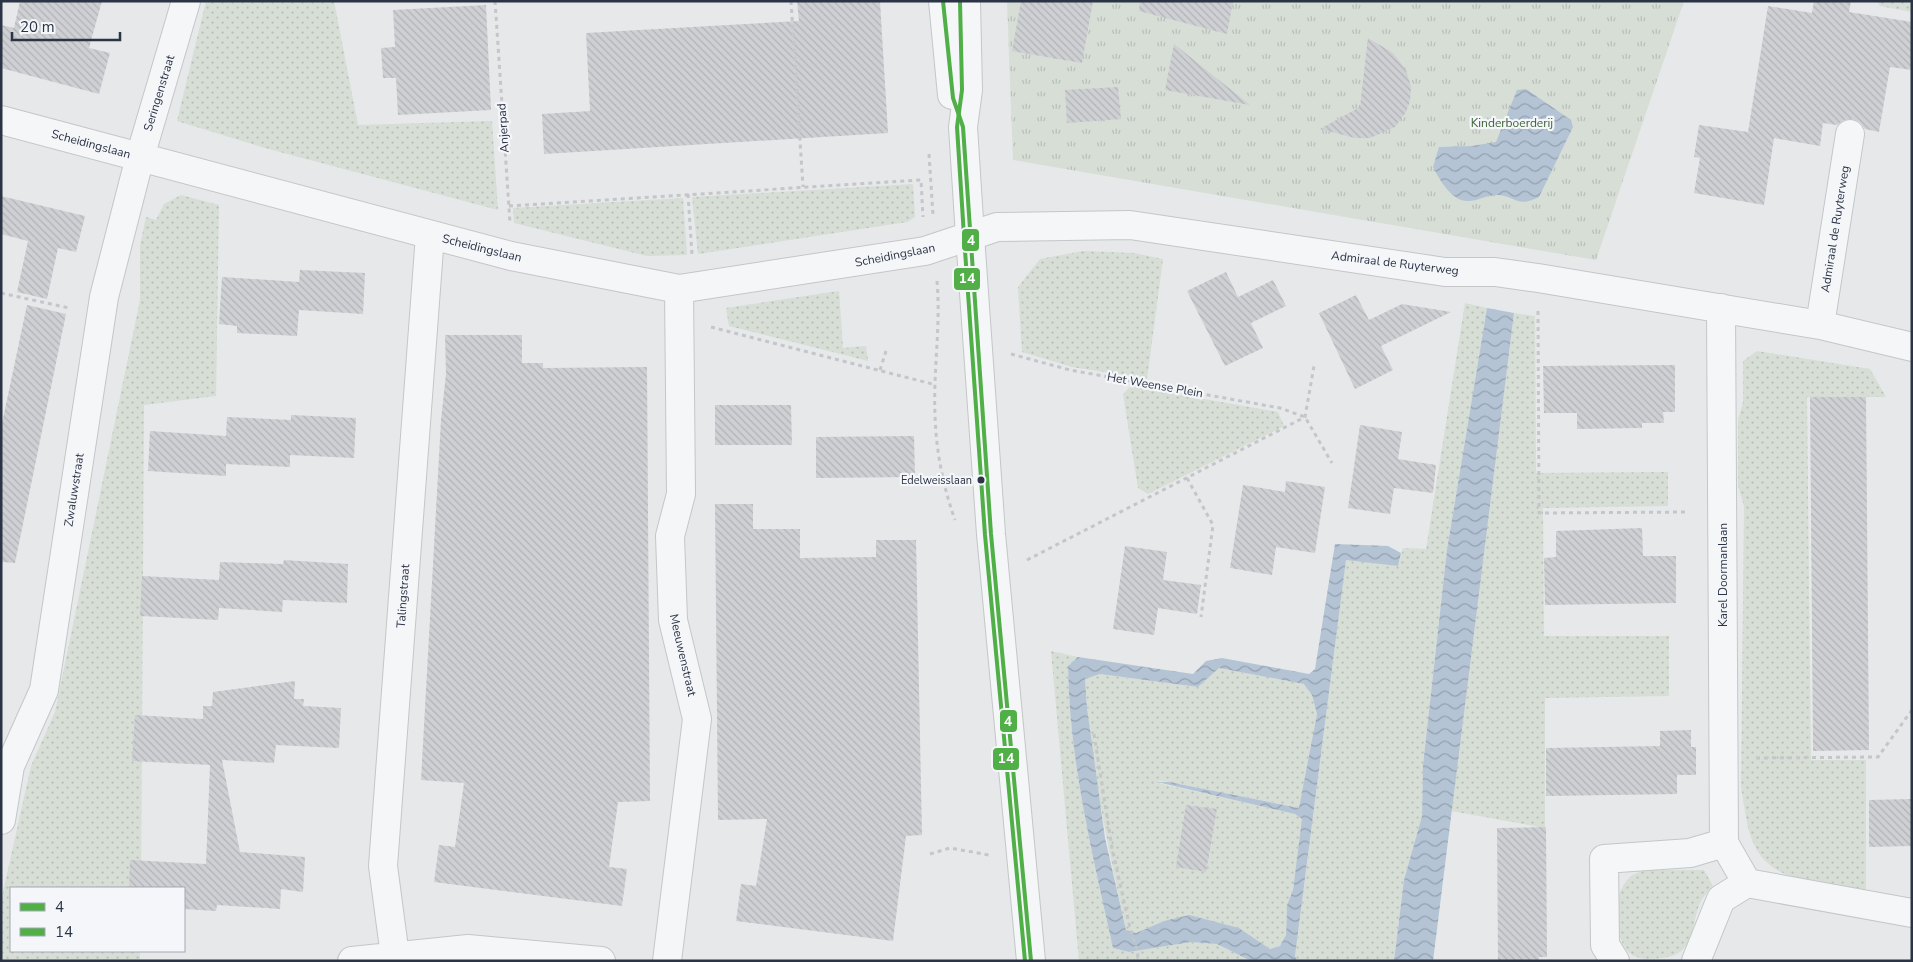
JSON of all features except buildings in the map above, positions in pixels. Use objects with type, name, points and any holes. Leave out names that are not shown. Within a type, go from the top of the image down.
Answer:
[{"type":"street","name":"Seringenstraat","points":[[140,157],[186,1]]},
{"type":"street","points":[[943,1],[953,98],[963,128]]},
{"type":"street","points":[[966,1],[968,90],[963,128],[970,236],[991,534],[1031,961]]},
{"type":"street","name":"Scheidingslaan","points":[[1,120],[511,256],[679,290],[925,252],[970,236]]},
{"type":"street","name":"Admiraal de Ruyterweg","points":[[1820,325],[1850,134]]},
{"type":"street","name":"Zwaluwstraat","points":[[1,820],[6,766],[44,690],[101,314],[140,157]]},
{"type":"street","name":"Admiraal de Ruyterweg","points":[[970,236],[997,227],[1130,225],[1445,272],[1495,272],[1538,278],[1820,325],[1912,347]]},
{"type":"street","name":"Talingstraat","points":[[395,956],[383,866],[430,235]]},
{"type":"street","name":"Meeuwenstraat","points":[[667,961],[697,719],[673,620],[670,536],[681,494],[679,290]]},
{"type":"street","name":"Karel Doormanlaan","points":[[1721,308],[1724,843]]},
{"type":"street","points":[[1912,347],[1912,354]]},
{"type":"street","points":[[1615,961],[1605,945],[1604,858],[1690,853],[1724,843],[1747,883]]},
{"type":"street","points":[[1696,961],[1721,899],[1747,883],[1912,913]]},
{"type":"street","points":[[352,961],[468,949],[596,960]]},
{"type":"path","name":"Anjerpad","points":[[495,1],[511,256]]},
{"type":"path","points":[[791,1],[803,187]]},
{"type":"path","points":[[509,206],[921,180],[925,252]]},
{"type":"path","points":[[679,290],[692,256],[688,194]]},
{"type":"path","points":[[1538,278],[1539,513],[1723,511]]},
{"type":"path","points":[[1,293],[101,314]]},
{"type":"path","points":[[709,326],[936,385]]},
{"type":"path","points":[[880,370],[886,352]]},
{"type":"path","name":"Het Weense Plein","points":[[1005,352],[1070,370],[1280,408],[1305,418]]},
{"type":"path","points":[[1314,366],[1305,418],[1332,463]]},
{"type":"path","points":[[1024,561],[1305,418]]},
{"type":"path","points":[[1187,478],[1213,525],[1201,617]]},
{"type":"path","points":[[1725,758],[1878,757],[1912,710]]},
{"type":"path","points":[[1094,734],[1112,848],[1130,928],[1138,953],[1137,961]]},
{"type":"path","points":[[930,854],[950,848],[997,856]]},
{"type":"green space","points":[[206,1],[334,1],[358,125],[492,121],[498,210],[265,148],[177,121]]},
{"type":"green space","name":"Kinderboerderij","points":[[1007,1],[1684,1],[1596,260],[1013,160]]},
{"type":"green space","points":[[1877,1],[1912,1],[1912,12],[1880,6]]},
{"type":"green space","points":[[913,184],[915,217],[907,222],[698,254],[692,197]]},
{"type":"green space","points":[[181,195],[219,205],[216,396],[144,405],[141,887],[10,887],[10,952],[140,952],[140,961],[2,961],[1,901],[31,766],[55,712],[140,300],[140,245],[146,217],[156,220],[164,204]]},
{"type":"green space","points":[[683,198],[687,255],[647,256],[514,223],[513,208]]},
{"type":"green space","points":[[1083,251],[1134,253],[1163,259],[1147,379],[1072,367],[1022,352],[1018,287],[1040,259]]},
{"type":"green space","points":[[839,291],[843,348],[866,346],[868,361],[729,326],[726,308]]},
{"type":"green space","points":[[1465,303],[1487,308],[1447,551],[1423,765],[1422,816],[1404,880],[1394,961],[1297,961],[1295,957],[1346,559],[1398,566],[1403,548],[1426,549]]},
{"type":"green space","points":[[1514,313],[1535,316],[1536,473],[1668,472],[1668,506],[1543,508],[1544,636],[1669,636],[1669,696],[1545,698],[1545,828],[1451,811]]},
{"type":"green space","points":[[1757,351],[1870,369],[1886,397],[1807,397],[1811,760],[1866,760],[1866,890],[1806,881],[1778,870],[1766,862],[1757,850],[1750,835],[1746,819],[1741,787],[1744,506],[1738,486],[1738,420],[1743,402],[1743,361]]},
{"type":"green space","points":[[1131,386],[1278,412],[1284,426],[1148,494],[1138,488],[1123,394]]},
{"type":"green space","points":[[1051,651],[1078,657],[1068,666],[1069,701],[1077,773],[1113,948],[1129,952],[1191,942],[1217,944],[1251,961],[1079,961]]},
{"type":"green space","points":[[1219,668],[1305,684],[1312,695],[1317,714],[1300,808],[1169,782],[1159,781],[1158,783],[1295,814],[1303,819],[1293,890],[1287,905],[1286,935],[1280,946],[1270,949],[1239,928],[1164,921],[1136,933],[1126,930],[1095,774],[1085,679],[1100,674],[1198,687]]},
{"type":"green space","points":[[1646,870],[1704,870],[1713,886],[1701,901],[1687,944],[1673,956],[1651,959],[1635,957],[1625,948],[1621,939],[1616,917],[1619,895],[1630,877]]},
{"type":"water","points":[[1526,89],[1571,120],[1573,127],[1539,197],[1526,202],[1499,195],[1468,201],[1451,194],[1433,167],[1439,147],[1472,146],[1496,142],[1517,90]]},
{"type":"water","points":[[1487,308],[1514,313],[1433,961],[1394,961],[1404,880],[1422,816],[1423,765],[1447,550]]},
{"type":"water","points":[[1335,544],[1388,546],[1401,553],[1398,566],[1346,560],[1295,956],[1297,961],[1251,961],[1217,944],[1191,942],[1129,952],[1113,948],[1090,844],[1077,773],[1069,701],[1068,666],[1078,657],[1193,674],[1206,661],[1222,658],[1309,674],[1315,669]],"holes":[[[1219,668],[1304,684],[1312,695],[1317,714],[1299,808],[1169,782],[1157,782],[1295,814],[1302,819],[1293,890],[1287,905],[1286,935],[1280,946],[1270,949],[1239,928],[1189,915],[1164,921],[1136,933],[1126,930],[1105,838],[1087,708],[1085,679],[1100,674],[1198,687]]]},
{"type":"transit line","name":"4","points":[[943,1],[953,98],[963,127],[991,534],[1031,961]]},
{"type":"transit line","name":"14","points":[[960,1],[962,90],[957,127],[964,236],[985,535],[1025,961]]},
{"type":"place","name":"Edelweisslaan","points":[[981,480]]}]
